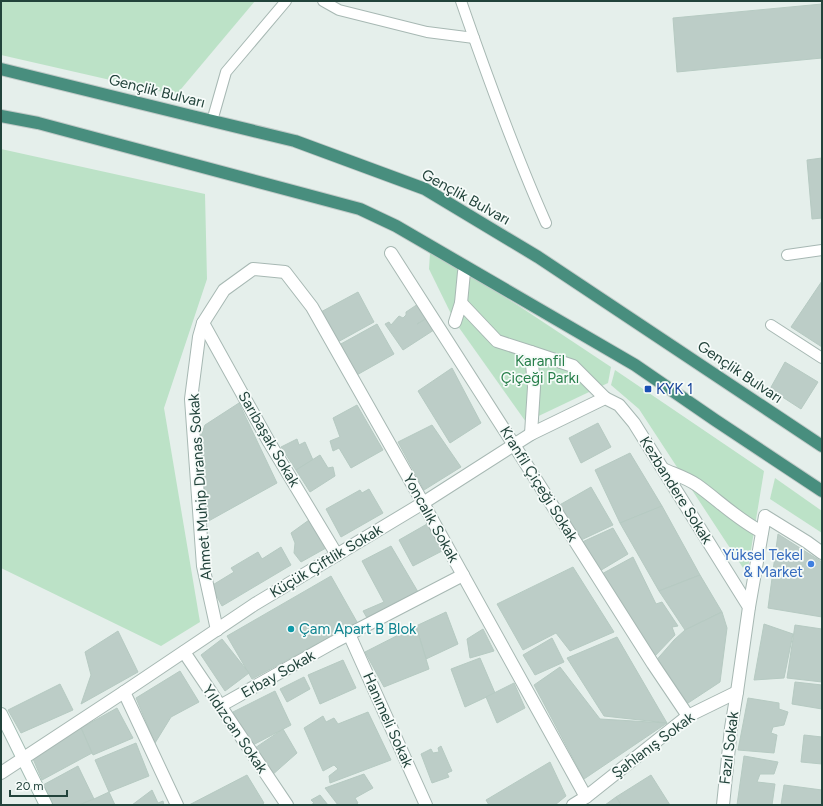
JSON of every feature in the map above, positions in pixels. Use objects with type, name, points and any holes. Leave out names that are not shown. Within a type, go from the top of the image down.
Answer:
[{"type":"highway","name":"Gençlik Bulvarı","points":[[1,69],[295,141],[425,189],[538,257],[822,446]]},
{"type":"highway","points":[[1,116],[38,123],[360,209],[396,226],[635,365],[822,492]]},
{"type":"street","name":"Kranfil Çiçeği Sokak","points":[[391,253],[653,664],[688,716]]},
{"type":"street","name":"Ahmet Muhip Dıranas Sokak","points":[[217,630],[203,566],[191,399],[199,337],[203,323],[224,290],[253,269]]},
{"type":"street","name":"Yoncalık Sokak","points":[[253,269],[285,272],[312,307],[423,502],[586,797]]},
{"type":"street","points":[[455,322],[461,303],[464,272]]},
{"type":"street","points":[[461,303],[497,341],[573,366],[605,398]]},
{"type":"street","name":"Sarıbaşak Sokak","points":[[203,323],[269,442],[337,554]]},
{"type":"street","points":[[531,352],[534,387],[531,434]]},
{"type":"street","name":"Küçük Çiftlik Sokak","points":[[1,773],[255,604],[423,502],[531,434],[605,398]]},
{"type":"street","name":"Kezbandere Sokak","points":[[605,398],[619,405],[634,422],[749,607]]},
{"type":"street","points":[[663,469],[695,484],[742,520],[762,532]]},
{"type":"street","points":[[737,692],[749,607],[765,516],[822,553]]},
{"type":"street","name":"Erbay Sokak","points":[[220,706],[349,634],[463,574]]},
{"type":"street","name":"Hanımeli Sokak","points":[[349,634],[426,805]]},
{"type":"street","name":"Yıldızcan Sokak","points":[[184,652],[287,805]]},
{"type":"street","points":[[124,692],[177,805]]},
{"type":"street","name":"Şahlanış Sokak","points":[[573,805],[586,797],[688,716],[737,692]]},
{"type":"street","name":"Fazıl Sokak","points":[[723,805],[730,728],[737,692]]},
{"type":"street","points":[[1,714],[46,805]]},
{"type":"lane","points":[[212,121],[226,72],[286,1]]},
{"type":"lane","points":[[323,1],[339,10],[427,32],[474,38]]},
{"type":"lane","points":[[461,1],[528,182],[546,223]]},
{"type":"lane","points":[[787,256],[822,250]]},
{"type":"lane","points":[[771,325],[822,358]]},
{"type":"green space","points":[[1,1],[255,1],[176,95],[1,55]]},
{"type":"green space","points":[[1,149],[205,194],[207,279],[164,408],[200,622],[161,646],[1,568]]},
{"type":"green space","name":"Karanfil Çiçeği Parkı","points":[[430,253],[519,306],[611,367],[608,383],[526,422],[455,322],[429,269]]},
{"type":"green space","points":[[615,370],[764,471],[747,574],[639,409],[611,385]]},
{"type":"green space","points":[[775,478],[822,511],[822,533],[770,499]]},
{"type":"building","points":[[822,4],[822,58],[677,72],[673,18]]},
{"type":"building","points":[[822,158],[822,218],[812,219],[807,160]]},
{"type":"building","points":[[822,281],[822,347],[791,327]]},
{"type":"building","points":[[358,292],[374,322],[336,343],[319,313]]},
{"type":"building","points":[[418,304],[427,318],[417,324],[429,317],[437,328],[403,350],[385,324],[389,322],[391,325],[399,316],[403,318],[406,315],[406,312]]},
{"type":"building","points":[[377,324],[394,354],[355,376],[339,345]]},
{"type":"building","points":[[785,362],[818,382],[801,409],[770,389]]},
{"type":"building","points":[[452,368],[481,423],[450,443],[418,391]]},
{"type":"building","points":[[239,403],[277,483],[205,523],[199,469],[200,439],[205,425]]},
{"type":"building","points":[[357,405],[383,450],[351,468],[339,448],[333,451],[330,441],[340,437],[333,418]]},
{"type":"building","points":[[598,423],[611,447],[581,463],[569,438]]},
{"type":"building","points":[[432,425],[461,467],[424,490],[398,442]]},
{"type":"building","points":[[297,439],[299,445],[305,442],[313,460],[296,470],[281,447]]},
{"type":"building","points":[[630,453],[662,506],[620,523],[595,470]]},
{"type":"building","points":[[320,455],[328,468],[333,467],[335,476],[310,492],[296,470]]},
{"type":"building","points":[[591,487],[613,525],[579,541],[556,507]]},
{"type":"building","points":[[369,489],[383,513],[341,537],[326,509],[360,490],[362,493]]},
{"type":"building","points":[[662,506],[700,575],[659,591],[620,523]]},
{"type":"building","points":[[309,520],[326,548],[301,562],[294,553],[295,543],[291,533]]},
{"type":"building","points":[[427,524],[442,551],[413,566],[399,540]]},
{"type":"building","points":[[613,528],[628,554],[598,572],[580,543]]},
{"type":"building","points":[[778,534],[822,562],[822,617],[768,608]]},
{"type":"building","points":[[391,546],[421,597],[370,623],[363,611],[384,602],[362,561]]},
{"type":"building","points":[[281,547],[291,565],[222,606],[211,586],[234,572],[231,568],[258,552],[262,559]]},
{"type":"building","points":[[633,557],[656,604],[662,602],[678,626],[672,627],[675,635],[653,658],[598,576]]},
{"type":"building","points":[[573,567],[614,632],[570,651],[556,633],[523,650],[497,604]]},
{"type":"building","points":[[700,575],[722,612],[685,630],[659,591]]},
{"type":"building","name":"Çam Apart B Blok","points":[[331,576],[357,622],[252,679],[227,636]]},
{"type":"building","points":[[446,612],[458,644],[426,659],[416,626]]},
{"type":"building","points":[[722,612],[727,628],[720,682],[682,707],[653,664],[685,630]]},
{"type":"building","points":[[764,624],[793,634],[784,678],[754,680]]},
{"type":"building","points":[[795,625],[822,629],[822,682],[787,678]]},
{"type":"building","points":[[416,626],[429,669],[384,687],[365,652]]},
{"type":"building","points":[[483,629],[494,651],[470,658],[467,639]]},
{"type":"building","points":[[118,631],[138,672],[81,704],[91,675],[85,652]]},
{"type":"building","points":[[617,637],[667,723],[604,716],[567,658]]},
{"type":"building","points":[[552,638],[564,662],[535,675],[523,655]]},
{"type":"building","points":[[222,639],[249,673],[225,691],[201,655]]},
{"type":"building","points":[[480,658],[495,693],[465,707],[451,669]]},
{"type":"building","points":[[343,660],[356,688],[320,704],[308,675]]},
{"type":"building","points":[[560,667],[600,719],[667,723],[584,779],[534,685]]},
{"type":"building","points":[[180,671],[199,702],[171,717],[155,743],[136,698]]},
{"type":"building","points":[[304,677],[310,689],[287,702],[280,689]]},
{"type":"building","points":[[795,682],[822,685],[822,709],[792,704]]},
{"type":"building","points":[[514,683],[525,708],[497,723],[486,697]]},
{"type":"building","points":[[60,684],[73,710],[21,733],[8,710]]},
{"type":"building","points":[[275,691],[291,725],[251,746],[233,712]]},
{"type":"building","points":[[748,698],[779,703],[779,709],[788,712],[784,725],[773,727],[771,733],[777,735],[774,753],[738,750]]},
{"type":"building","points":[[117,708],[133,738],[93,755],[81,728]]},
{"type":"building","points":[[368,712],[391,760],[330,783],[329,776],[338,769],[334,765],[323,771],[304,728],[323,716],[326,722],[334,718],[338,724]]},
{"type":"building","points":[[81,728],[92,753],[42,780],[31,754]]},
{"type":"building","points":[[283,729],[297,753],[271,776],[252,750]]},
{"type":"building","points":[[804,735],[822,737],[822,764],[801,762]]},
{"type":"building","points":[[136,743],[149,776],[109,792],[95,760]]},
{"type":"building","points":[[441,746],[452,771],[447,773],[449,777],[432,783],[421,754],[431,749],[433,753],[439,752],[438,748]]},
{"type":"building","points":[[744,756],[778,762],[774,774],[760,774],[757,782],[775,784],[772,805],[737,805]]},
{"type":"building","points":[[550,762],[566,796],[555,805],[489,805],[486,800]]},
{"type":"building","points":[[78,766],[94,799],[79,805],[53,805],[43,785]]},
{"type":"building","points":[[364,774],[373,788],[355,798],[358,803],[355,805],[338,805],[325,788]]},
{"type":"building","points":[[247,775],[264,803],[261,805],[189,805]]},
{"type":"building","points":[[651,775],[670,805],[621,805],[616,797]]},
{"type":"building","points":[[784,785],[822,790],[822,805],[781,805]]},
{"type":"building","points":[[152,790],[158,803],[163,801],[164,805],[132,805]]},
{"type":"building","points":[[109,792],[115,805],[79,805],[94,799]]},
{"type":"building","points":[[320,795],[328,805],[311,805],[314,803],[311,800]]},
{"type":"building","points":[[616,797],[621,805],[605,805]]},
{"type":"place","name":"KYK 1","points":[[648,389]]},
{"type":"place","name":"Yüksel Tekel & Market","points":[[811,564]]},
{"type":"place","name":"Çam Apart B Blok","points":[[291,629]]}]
